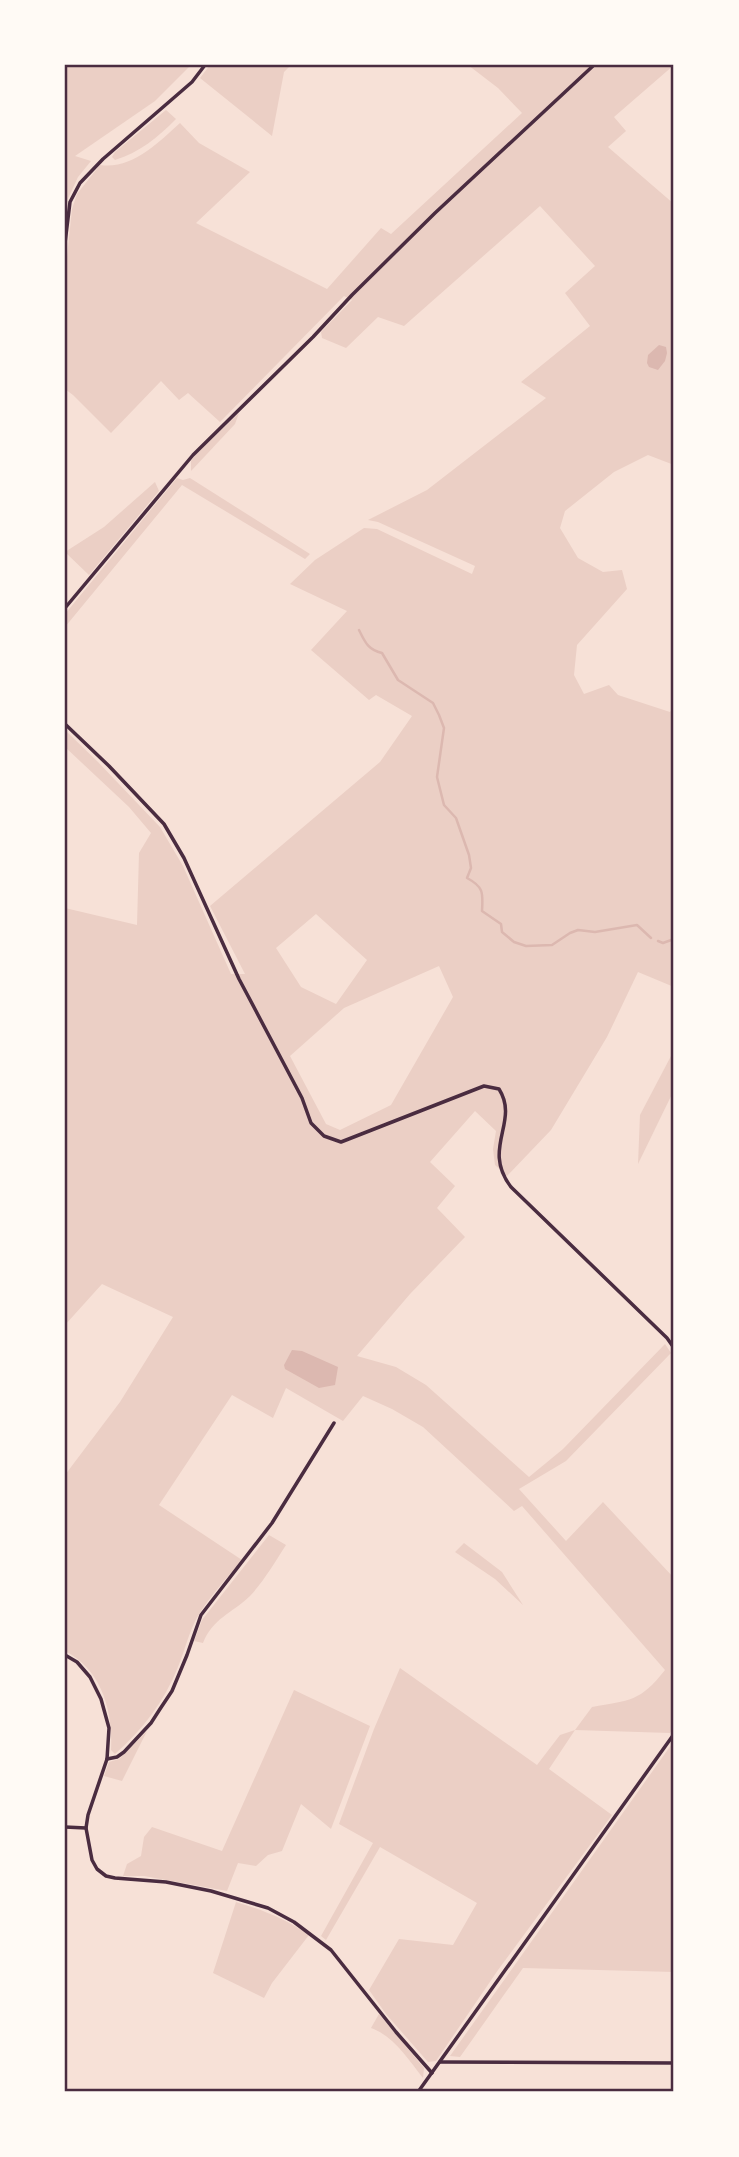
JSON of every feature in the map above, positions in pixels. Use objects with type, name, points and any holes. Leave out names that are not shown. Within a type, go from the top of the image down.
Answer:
[{"type":"street","points":[[65,243],[70,202],[80,183],[103,159],[192,82],[205,65]]},
{"type":"street","points":[[65,608],[193,454],[435,213],[594,65]]},
{"type":"street","points":[[65,724],[164,824],[184,859],[243,988],[302,1098],[311,1124],[324,1136],[341,1142],[484,1086],[499,1089],[505,1105],[505,1119],[498,1149],[502,1176],[667,1338],[674,1348]]},
{"type":"street","points":[[107,1759],[124,1752],[160,1709],[172,1691],[201,1615],[272,1523],[334,1423]]},
{"type":"street","points":[[65,1655],[77,1662],[90,1677],[101,1699],[108,1728],[107,1759],[86,1828],[92,1860],[97,1869],[106,1876],[124,1880],[166,1882],[211,1891],[268,1908],[313,1934],[331,1950],[432,2073]]},
{"type":"street","points":[[418,2092],[674,1734]]},
{"type":"street","points":[[65,1827],[86,1828]]},
{"type":"street","points":[[440,2062],[674,2063]]},
{"type":"shaded area","points":[[65,65],[191,65],[155,101],[75,156],[91,161],[78,177],[65,205]]},
{"type":"shaded area","points":[[210,65],[291,65],[284,72],[272,136],[200,78]]},
{"type":"shaded area","points":[[468,65],[674,65],[614,117],[626,131],[608,147],[674,204],[674,465],[648,455],[614,472],[565,511],[560,528],[578,558],[603,572],[622,570],[627,589],[577,645],[574,675],[584,694],[609,685],[618,695],[670,712],[674,707],[674,987],[638,972],[607,1037],[551,1130],[507,1176],[495,1165],[493,1149],[496,1131],[475,1111],[430,1162],[455,1186],[437,1208],[465,1237],[410,1294],[357,1356],[396,1367],[426,1385],[529,1477],[563,1449],[665,1344],[671,1353],[566,1461],[519,1489],[566,1541],[603,1502],[674,1578],[674,1726],[670,1733],[575,1730],[592,1707],[616,1703],[641,1694],[665,1670],[522,1506],[514,1511],[423,1427],[363,1396],[343,1421],[286,1388],[273,1418],[232,1395],[159,1505],[242,1560],[198,1616],[172,1680],[159,1703],[144,1725],[115,1754],[111,1750],[110,1721],[103,1693],[88,1669],[65,1651],[65,1475],[120,1402],[173,1317],[102,1284],[65,1325],[65,908],[137,925],[139,853],[151,833],[129,807],[65,747],[65,730],[160,827],[183,866],[231,974],[245,974],[210,906],[380,762],[412,716],[376,695],[369,700],[311,650],[347,611],[290,584],[315,560],[364,528],[377,529],[472,574],[475,566],[378,522],[368,520],[427,490],[546,398],[521,382],[590,326],[565,293],[595,266],[540,206],[404,326],[378,317],[346,348],[322,338],[321,332],[352,300],[344,296],[220,422],[188,393],[179,400],[161,381],[111,433],[65,389],[65,276],[72,209],[77,194],[100,165],[133,159],[180,123],[199,143],[250,172],[196,223],[327,289],[381,228],[391,234],[522,113],[498,88]],"holes":[[[316,914],[367,960],[336,1004],[301,987],[276,948]],[[439,966],[453,997],[391,1105],[340,1130],[326,1124],[290,1056],[344,1008]]]},
{"type":"shaded area","points":[[166,110],[176,119],[162,132],[132,153],[115,160],[112,157],[115,152]]},
{"type":"shaded area","points":[[659,345],[666,347],[667,353],[658,370],[649,367],[647,363],[648,355]]},
{"type":"shaded area","points":[[239,413],[235,424],[191,471],[191,461],[197,453]]},
{"type":"shaded area","points":[[177,478],[190,478],[310,554],[305,559],[182,485],[65,627],[65,614]]},
{"type":"shaded area","points":[[155,482],[159,491],[89,575],[65,552],[104,527]]},
{"type":"shaded area","points":[[671,1056],[674,1057],[674,1090],[638,1164],[640,1115]]},
{"type":"shaded area","points":[[292,1350],[302,1351],[338,1367],[335,1385],[319,1388],[285,1369],[284,1365]]},
{"type":"shaded area","points":[[269,1535],[286,1545],[265,1578],[250,1596],[217,1622],[203,1643],[194,1641],[202,1620]]},
{"type":"shaded area","points":[[464,1543],[502,1572],[523,1605],[495,1579],[455,1552]]},
{"type":"shaded area","points":[[400,1668],[537,1765],[560,1735],[575,1730],[549,1769],[612,1815],[498,1970],[436,2061],[428,2062],[369,1990],[399,1939],[453,1945],[477,1903],[380,1847],[326,1940],[321,1936],[373,1843],[339,1824],[374,1729]]},
{"type":"shaded area","points":[[294,1690],[370,1726],[331,1829],[301,1804],[282,1851],[268,1855],[256,1866],[238,1863],[227,1891],[144,1876],[123,1876],[127,1864],[141,1856],[144,1837],[152,1827],[222,1851]]},
{"type":"shaded area","points":[[147,1731],[122,1781],[104,1776],[109,1762],[119,1759]]},
{"type":"shaded area","points":[[674,1741],[674,1972],[523,1968],[460,2057],[450,2056]]},
{"type":"shaded area","points":[[236,1902],[292,1924],[309,1935],[272,1983],[264,1998],[213,1973]]},
{"type":"shaded area","points":[[379,2014],[424,2068],[423,2078],[394,2042],[371,2028]]},
{"type":"waterway","points":[[359,630],[370,648],[382,653],[398,680],[433,703],[439,715],[444,728],[437,777],[444,805],[456,818],[469,855],[471,868],[467,878],[477,884],[481,891],[482,911],[501,924],[502,932],[514,942],[526,946],[552,945],[578,930],[595,932],[637,925],[651,938]]},
{"type":"waterway","points":[[658,941],[663,943],[674,939]]}]
